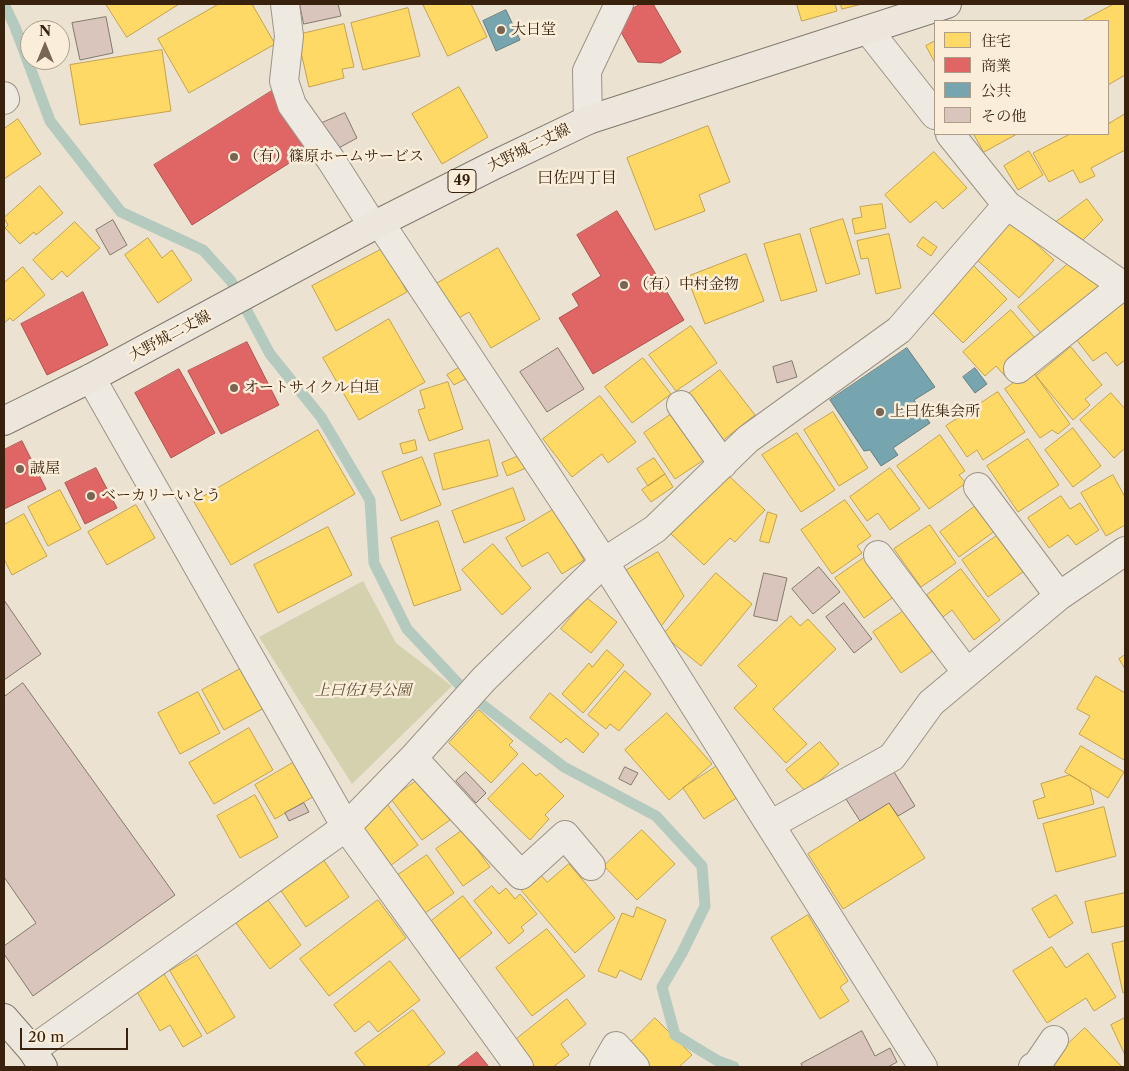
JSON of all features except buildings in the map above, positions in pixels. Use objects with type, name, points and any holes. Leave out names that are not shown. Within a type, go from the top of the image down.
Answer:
[{"type":"main road","name":"大野城二丈線","points":[[4,421],[91,378],[377,225],[492,166],[588,120],[946,4]]},
{"type":"main road","points":[[4,1018],[38,1059]]},
{"type":"street","points":[[285,4],[289,36],[284,81],[292,105],[377,225],[604,562],[923,1067]]},
{"type":"street","points":[[588,120],[587,71],[619,4]]},
{"type":"street","points":[[868,30],[934,114]]},
{"type":"street","points":[[4,96],[4,100]]},
{"type":"street","points":[[951,135],[1007,205],[1124,286],[1018,369]]},
{"type":"street","points":[[38,1059],[346,827],[413,758],[484,679],[604,562],[655,529],[748,439],[899,330],[1007,205]]},
{"type":"street","points":[[91,378],[346,827],[519,1067]]},
{"type":"street","points":[[681,405],[723,464]]},
{"type":"street","points":[[978,487],[1059,596]]},
{"type":"street","points":[[770,826],[892,757],[931,702],[1059,596],[1125,551]]},
{"type":"street","points":[[878,555],[967,673]]},
{"type":"street","points":[[413,758],[521,875],[565,835],[591,866]]},
{"type":"street","points":[[1032,1067],[1037,1065],[1054,1040]]},
{"type":"street","points":[[604,1067],[616,1046],[634,1067]]},
{"type":"green space","name":"上曰佐1号公園","points":[[363,581],[396,643],[452,686],[352,784],[259,637]]},
{"type":"waterway","points":[[4,4],[15,27],[50,121],[121,212],[203,250],[231,281],[270,354],[321,417],[370,500],[374,563],[407,629],[467,693],[564,767],[656,816],[702,866],[705,906],[682,953],[662,987],[675,1035],[718,1061],[734,1067]]},
{"type":"place","name":"大日堂","points":[[501,30]]},
{"type":"place","name":"（有）篠原ホームサービス","points":[[234,157]]},
{"type":"place","name":"（有）中村金物","points":[[624,285]]},
{"type":"place","name":"オートサイクル白垣","points":[[234,388]]},
{"type":"place","name":"上曰佐集会所","points":[[880,412]]},
{"type":"place","name":"誠屋","points":[[20,469]]},
{"type":"place","name":"ベーカリーいとう","points":[[91,496]]},
{"type":"district","name":"曰佐四丁目","points":[[577,178]]}]
